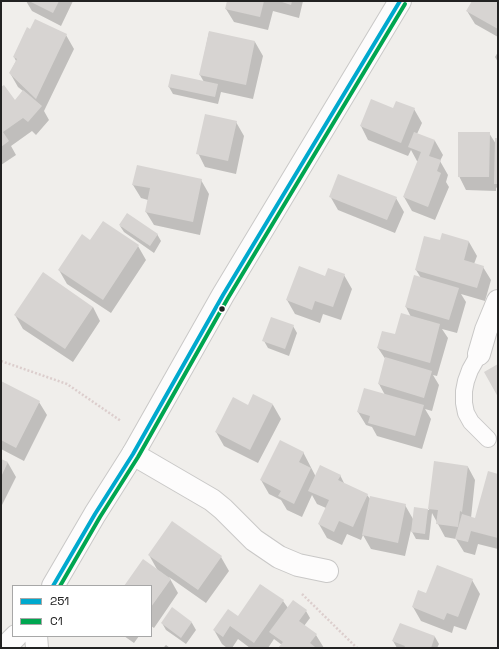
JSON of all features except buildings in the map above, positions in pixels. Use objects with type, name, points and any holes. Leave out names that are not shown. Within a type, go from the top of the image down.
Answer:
[{"type":"street","points":[[54,585],[95,514],[133,454],[223,295],[400,1]]},
{"type":"street","points":[[479,354],[486,330],[498,302]]},
{"type":"street","points":[[133,454],[212,500],[254,540],[279,557],[298,565],[327,571]]},
{"type":"street","points":[[4,648],[15,637]]},
{"type":"street","points":[[36,637],[37,648]]},
{"type":"lane","points":[[479,354],[466,381],[464,403],[466,414],[488,439]]},
{"type":"path","points":[[1,361],[67,384],[143,435]]},
{"type":"path","points":[[299,591],[357,648]]},
{"type":"transit line","name":"251","points":[[54,585],[95,514],[133,454],[223,295],[400,1]]},
{"type":"transit line","name":"C1","points":[[61,585],[100,517],[138,457],[228,298],[405,4]]}]
